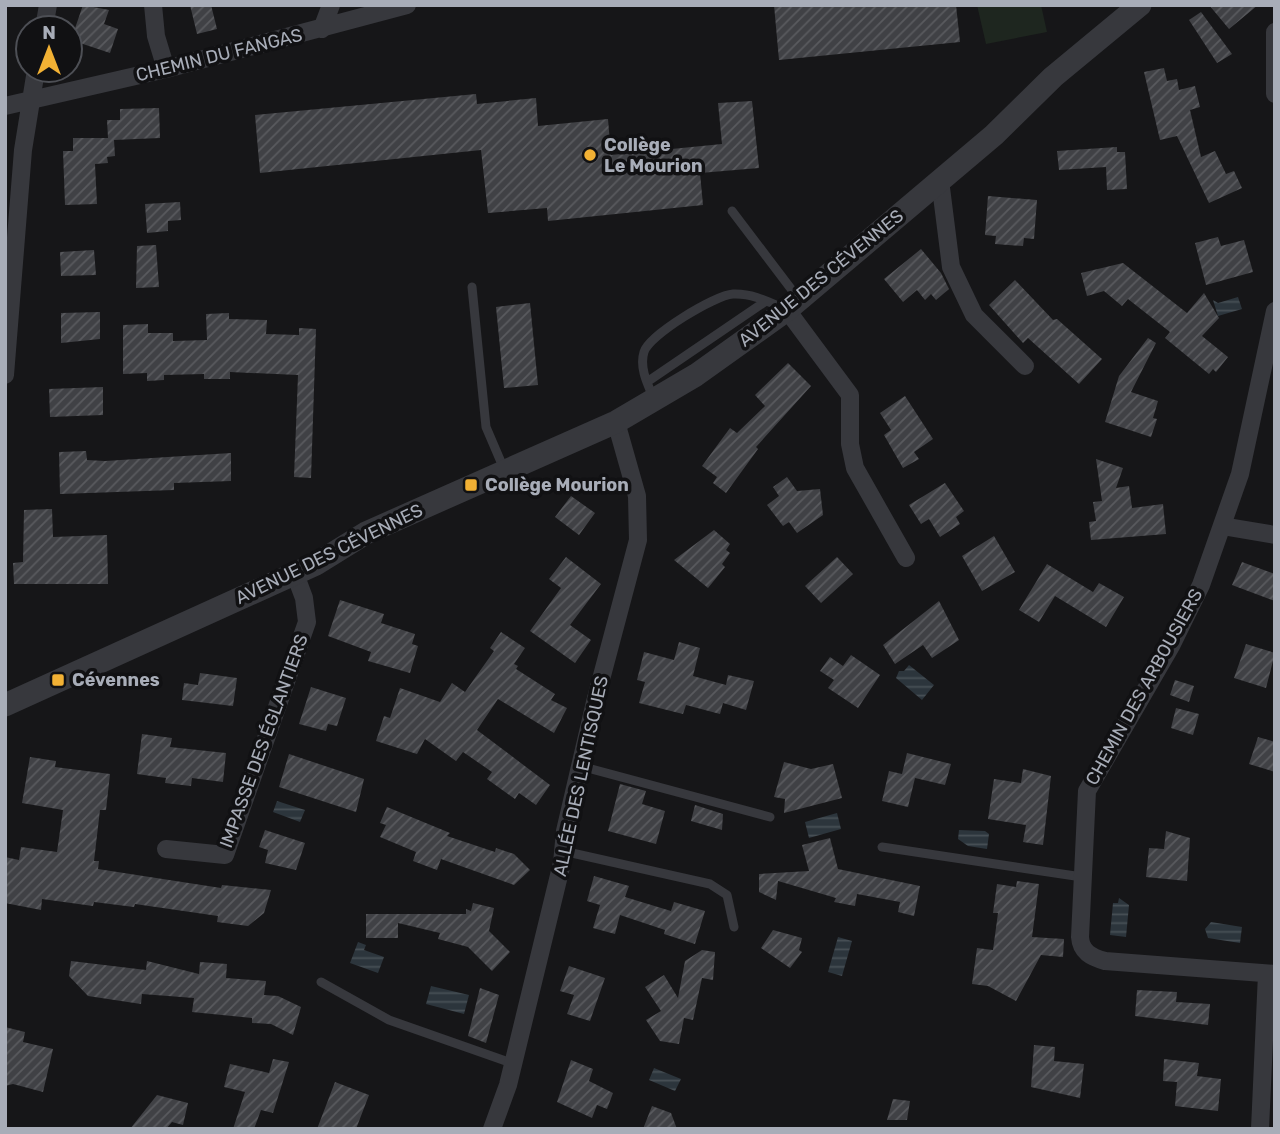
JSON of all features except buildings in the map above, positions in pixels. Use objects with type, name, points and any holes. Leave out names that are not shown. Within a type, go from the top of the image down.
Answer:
[{"type":"street","points":[[153,5],[156,36],[166,69]]},
{"type":"street","points":[[322,29],[331,5]]},
{"type":"street","name":"CHEMIN DU FANGAS","points":[[5,106],[166,69],[407,5]]},
{"type":"street","name":"AVENUE DES CÉVENNES","points":[[5,705],[295,573],[366,533],[616,422],[651,391],[748,340],[784,303],[994,135],[1053,77],[1140,5]]},
{"type":"street","points":[[1275,32],[1275,94]]},
{"type":"street","points":[[5,375],[29,100],[33,84]]},
{"type":"street","points":[[940,180],[951,267],[974,315],[1025,366]]},
{"type":"street","points":[[784,303],[850,396],[850,444],[855,468],[906,558]]},
{"type":"street","name":"CHEMIN DES ARBOUSIERS","points":[[1271,974],[1095,958],[1081,946],[1087,791],[1171,646],[1201,585],[1240,474],[1275,311]]},
{"type":"street","name":"ALLÉE DES LENTISQUES","points":[[492,1129],[514,1064],[580,766],[638,541],[637,496],[616,422]]},
{"type":"street","points":[[1222,526],[1275,535]]},
{"type":"street","name":"IMPASSE DES ÉGLANTIERS","points":[[166,849],[225,855],[307,622],[304,598],[295,573]]},
{"type":"street","points":[[1260,1129],[1271,974]]},
{"type":"lane","points":[[732,211],[784,303]]},
{"type":"lane","points":[[472,287],[486,427],[505,471]]},
{"type":"lane","points":[[651,391],[643,353],[654,337],[722,295],[747,295],[784,303]]},
{"type":"lane","points":[[580,766],[770,817]]},
{"type":"lane","points":[[882,847],[1082,877]]},
{"type":"lane","points":[[563,851],[710,884],[727,895],[734,927]]},
{"type":"lane","points":[[321,982],[389,1020],[514,1064]]},
{"type":"shaded area","points":[[977,5],[1041,5],[1047,32],[986,44]]},
{"type":"shaded area","points":[[1238,297],[1242,309],[1218,316],[1213,300],[1218,303]]},
{"type":"shaded area","points":[[909,665],[934,685],[922,700],[896,678],[899,671],[904,671]]},
{"type":"shaded area","points":[[277,801],[305,810],[300,822],[273,812]]},
{"type":"shaded area","points":[[837,813],[841,829],[809,838],[805,822]]},
{"type":"shaded area","points":[[959,830],[985,831],[989,834],[987,849],[968,846],[958,839]]},
{"type":"shaded area","points":[[1119,898],[1129,905],[1126,937],[1110,935],[1113,903],[1118,903]]},
{"type":"shaded area","points":[[1211,922],[1242,927],[1240,943],[1208,938],[1205,929]]},
{"type":"shaded area","points":[[838,937],[852,941],[842,976],[828,972]]},
{"type":"shaded area","points":[[358,942],[366,945],[364,950],[384,957],[378,973],[350,963]]},
{"type":"shaded area","points":[[431,986],[469,995],[464,1014],[426,1004]]},
{"type":"shaded area","points":[[654,1068],[681,1079],[675,1091],[649,1080]]},
{"type":"place","name":"Collège Le Mourion","points":[[590,155]]},
{"type":"place","name":"Collège Mourion","points":[[471,485]]},
{"type":"place","name":"Cévennes","points":[[58,680]]}]
